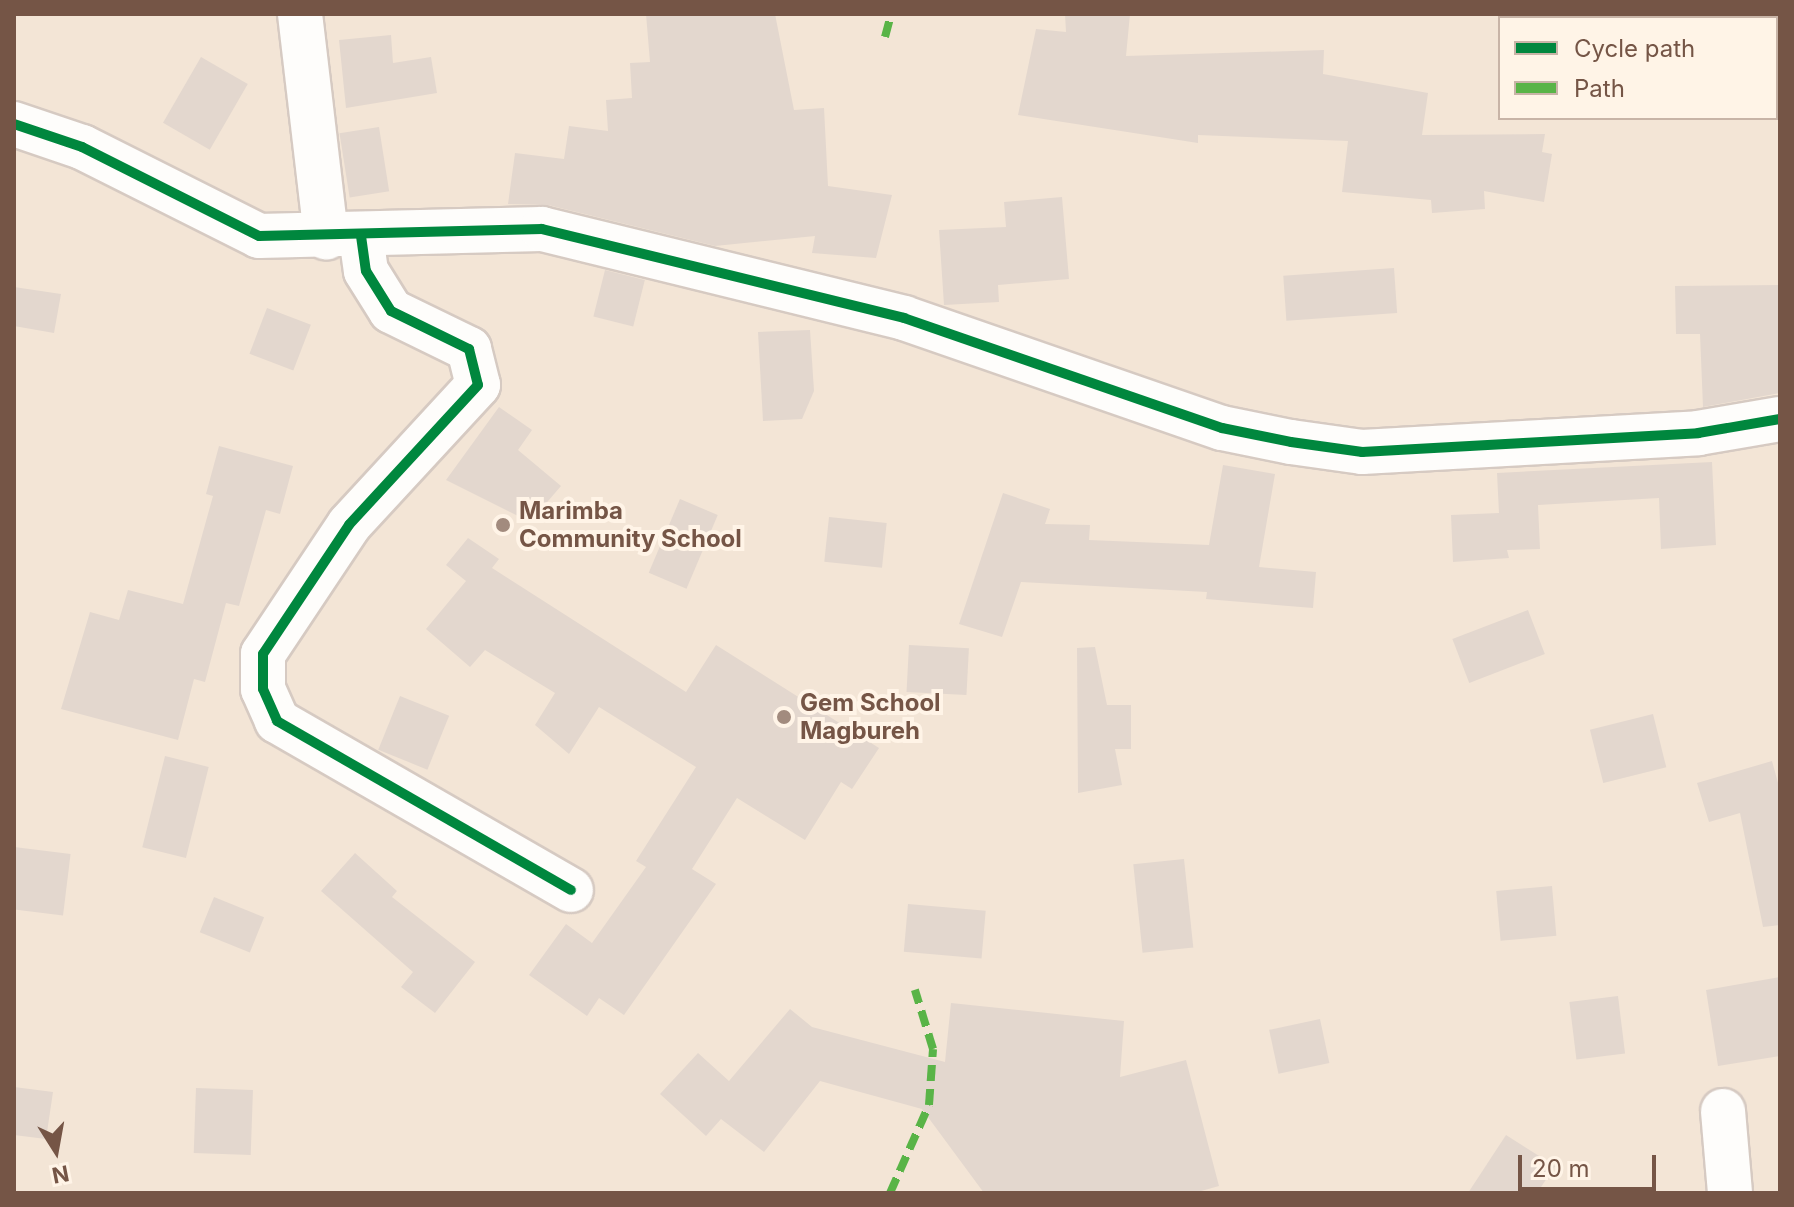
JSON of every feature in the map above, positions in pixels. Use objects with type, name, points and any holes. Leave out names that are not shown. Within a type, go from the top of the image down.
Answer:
[{"type":"street","points":[[300,14],[343,236],[391,311],[469,349],[478,385],[349,525],[263,654],[263,689],[277,721],[571,890]]},
{"type":"street","points":[[14,124],[82,147],[259,236],[542,229],[904,318],[1222,428],[1362,452],[1698,433],[1780,419]]},
{"type":"street","points":[[1723,1111],[1730,1193]]},
{"type":"shaded area","points":[[14,14],[1780,14],[1780,1193],[14,1193]]},
{"type":"building","points":[[646,14],[775,14],[794,110],[824,108],[828,186],[892,195],[876,258],[812,253],[815,236],[715,246],[548,205],[508,204],[515,153],[564,159],[569,126],[608,131],[606,100],[632,98],[630,63],[650,62]]},
{"type":"building","points":[[1065,14],[1130,14],[1126,56],[1324,50],[1323,74],[1428,93],[1422,135],[1545,134],[1542,152],[1552,154],[1544,202],[1484,191],[1485,209],[1432,213],[1431,200],[1342,192],[1348,141],[1198,135],[1198,143],[1018,115],[1036,29],[1066,32]]},
{"type":"building","points":[[391,35],[393,63],[431,57],[437,93],[346,108],[339,40]]},
{"type":"building","points":[[201,57],[248,84],[210,150],[163,123]]},
{"type":"building","points":[[379,127],[389,191],[350,197],[339,133]]},
{"type":"building","points":[[1062,197],[1069,279],[998,285],[999,302],[944,305],[939,230],[1006,227],[1004,202]]},
{"type":"building","points":[[1394,268],[1397,313],[1286,321],[1283,276]]},
{"type":"building","points":[[605,270],[645,280],[633,326],[593,317]]},
{"type":"building","points":[[1780,285],[1780,393],[1703,407],[1700,334],[1676,334],[1675,286]]},
{"type":"building","points":[[14,287],[61,294],[54,333],[14,326]]},
{"type":"building","points":[[267,308],[311,325],[293,371],[249,354]]},
{"type":"building","points":[[810,330],[814,391],[802,419],[763,421],[758,332]]},
{"type":"building","points":[[499,407],[532,430],[518,450],[561,486],[530,522],[446,480]]},
{"type":"building","points":[[219,446],[293,466],[280,514],[266,510],[239,606],[226,603],[205,682],[194,679],[178,740],[61,709],[90,612],[119,620],[128,590],[183,604],[213,496],[206,494]]},
{"type":"building","points":[[1712,462],[1716,545],[1661,549],[1659,498],[1538,505],[1540,549],[1507,550],[1509,558],[1453,562],[1451,515],[1499,513],[1497,473]]},
{"type":"building","points":[[1223,465],[1275,474],[1259,567],[1316,572],[1313,608],[1206,599],[1207,592],[1021,582],[1002,637],[959,624],[1003,493],[1050,509],[1045,524],[1090,525],[1089,540],[1209,545]]},
{"type":"building","points":[[680,499],[718,515],[686,589],[649,573]]},
{"type":"building","points":[[829,517],[887,523],[882,568],[824,562]]},
{"type":"building","points":[[468,538],[499,559],[492,568],[686,692],[716,645],[879,748],[852,789],[841,782],[805,840],[737,798],[692,869],[716,884],[624,1015],[599,998],[587,1016],[529,975],[566,924],[592,943],[646,867],[636,861],[696,767],[599,707],[569,754],[535,725],[555,693],[485,650],[470,667],[426,629],[466,581],[446,565]]},
{"type":"building","points":[[1528,610],[1545,654],[1469,683],[1452,639]]},
{"type":"building","points":[[909,645],[969,648],[966,695],[907,692]]},
{"type":"building","points":[[1095,647],[1107,705],[1131,705],[1131,749],[1115,749],[1122,785],[1078,793],[1077,648]]},
{"type":"building","points":[[400,696],[449,716],[427,770],[378,750]]},
{"type":"building","points":[[1653,714],[1666,767],[1603,783],[1590,730]]},
{"type":"building","points":[[165,756],[209,767],[186,858],[142,847]]},
{"type":"building","points":[[1772,761],[1780,790],[1780,925],[1763,927],[1740,813],[1709,822],[1697,783]]},
{"type":"building","points":[[14,847],[71,854],[63,915],[14,909]]},
{"type":"building","points":[[355,853],[397,891],[392,897],[475,962],[435,1013],[401,987],[413,972],[321,891]]},
{"type":"building","points":[[1184,859],[1193,948],[1143,953],[1133,864]]},
{"type":"building","points":[[1552,886],[1556,936],[1501,941],[1496,891]]},
{"type":"building","points":[[214,897],[264,917],[250,952],[200,932]]},
{"type":"building","points":[[908,904],[986,911],[982,959],[904,952]]},
{"type":"building","points":[[1780,977],[1780,1056],[1718,1066],[1706,990]]},
{"type":"building","points":[[1618,996],[1625,1054],[1576,1060],[1569,1002]]},
{"type":"building","points":[[951,1003],[1124,1021],[1120,1077],[1186,1060],[1219,1186],[1194,1193],[984,1193],[922,1109],[820,1081],[764,1152],[721,1119],[706,1136],[660,1094],[698,1053],[729,1081],[790,1009],[812,1027],[945,1062]]},
{"type":"building","points":[[1320,1019],[1329,1063],[1278,1074],[1269,1030]]},
{"type":"building","points":[[14,1087],[53,1092],[46,1139],[14,1135]]},
{"type":"building","points":[[196,1088],[253,1090],[251,1155],[194,1153]]},
{"type":"building","points":[[1506,1135],[1555,1166],[1537,1193],[1468,1193]]},
{"type":"marked path","points":[[885,37],[891,14]]},
{"type":"marked path","points":[[890,1193],[929,1105],[933,1049],[915,990]]},
{"type":"cycle path","points":[[14,124],[82,147],[259,236],[542,229],[904,318],[1222,428],[1291,442],[1362,452],[1698,433],[1780,419]]},
{"type":"cycle path","points":[[361,236],[366,271],[391,311],[469,349],[478,385],[349,525],[263,654],[263,689],[277,721],[571,890]]},
{"type":"place","name":"Marimba Community School","points":[[503,525]]},
{"type":"place","name":"Gem School Magbureh","points":[[784,717]]}]
